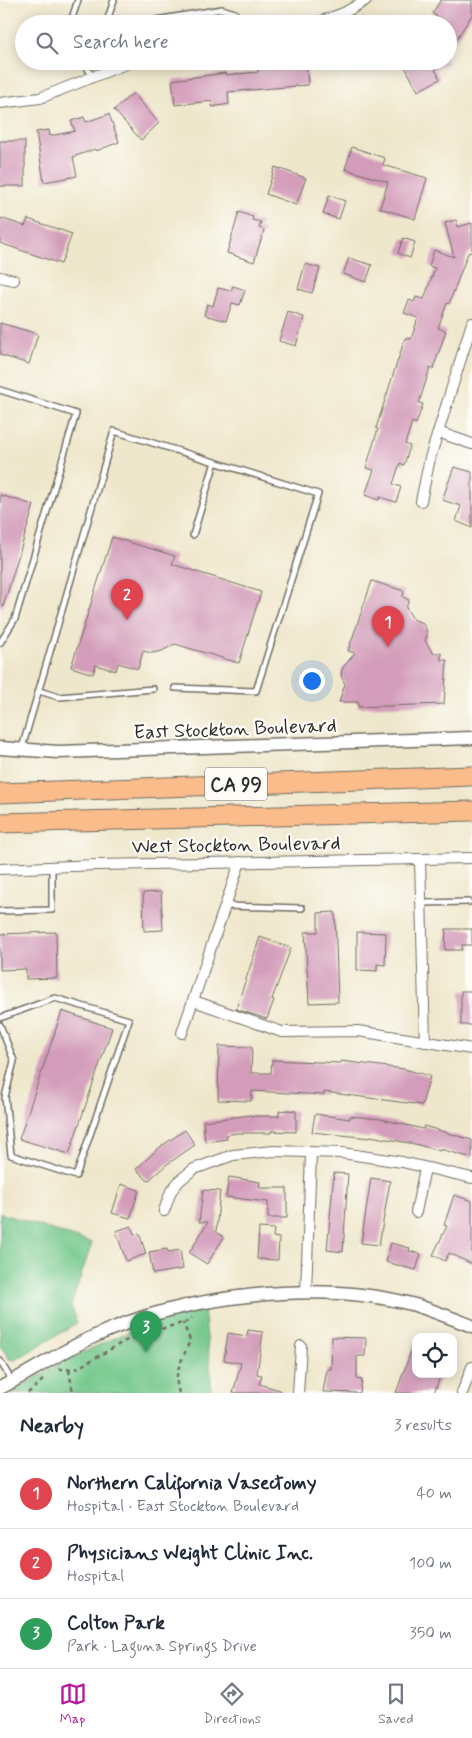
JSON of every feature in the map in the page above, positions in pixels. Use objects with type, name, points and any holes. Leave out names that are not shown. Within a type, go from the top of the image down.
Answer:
[{"type":"highway","name":"CA 99","points":[[0,793],[472,776]]},
{"type":"highway","name":"CA 99","points":[[0,823],[472,811]]},
{"type":"street","points":[[339,15],[366,0]]},
{"type":"street","points":[[0,103],[40,98],[111,70]]},
{"type":"street","points":[[0,277],[14,280]]},
{"type":"street","points":[[421,501],[430,458],[472,323]]},
{"type":"street","points":[[438,432],[472,444]]},
{"type":"street","name":"East Stockton Boulevard","points":[[0,748],[58,752],[472,738]]},
{"type":"street","name":"West Stockton Boulevard","points":[[0,869],[472,858]]},
{"type":"street","points":[[420,860],[425,1042]]},
{"type":"street","points":[[182,1033],[240,862]]},
{"type":"street","points":[[194,1001],[282,1032],[358,1031],[472,1049]]},
{"type":"street","points":[[164,1211],[172,1191],[180,1180],[194,1169],[233,1155],[274,1151],[342,1153],[402,1162],[472,1178]]},
{"type":"street","points":[[306,1292],[311,1153]]},
{"type":"street","points":[[416,1212],[425,1168]]},
{"type":"street","points":[[0,1388],[94,1336],[161,1312],[240,1296],[331,1292],[415,1305],[472,1326]]},
{"type":"street","points":[[298,1393],[301,1346]]},
{"type":"street","points":[[462,1393],[472,1367]]},
{"type":"lane","points":[[73,15],[78,0]]},
{"type":"lane","points":[[109,15],[114,0]]},
{"type":"lane","points":[[184,15],[222,8],[235,13],[236,15]]},
{"type":"lane","points":[[88,70],[92,77]]},
{"type":"lane","points":[[0,390],[76,414],[15,619],[0,643]]},
{"type":"lane","points":[[22,751],[114,431],[318,494],[256,691],[175,688]]},
{"type":"lane","points":[[193,535],[215,462]]},
{"type":"lane","points":[[39,692],[59,697],[154,689]]},
{"type":"lane","points":[[0,911],[52,910],[52,867]]},
{"type":"lane","points":[[421,903],[469,902]]},
{"type":"lane","points":[[225,906],[302,908]]},
{"type":"lane","points":[[0,1018],[55,998],[129,1020],[76,1176],[11,1155],[4,1097],[14,1061],[0,1025]]},
{"type":"lane","points":[[0,1361],[12,1382]]},
{"type":"path","points":[[54,1372],[59,1369],[76,1369],[123,1342],[140,1335],[189,1321],[196,1314],[209,1310],[208,1302]]},
{"type":"path","points":[[179,1393],[176,1383],[177,1370],[190,1340],[183,1323]]},
{"type":"path","points":[[69,1369],[73,1393]]},
{"type":"path","points":[[28,1393],[49,1374]]},
{"type":"green space","points":[[0,1213],[92,1243],[71,1305],[77,1323],[15,1360],[9,1359],[0,1344]]},
{"type":"green space","points":[[204,1309],[211,1374],[211,1393],[10,1393],[61,1363],[107,1341],[156,1320]]},
{"type":"building","points":[[441,0],[472,0],[472,15],[457,38],[457,15],[435,15],[432,13]]},
{"type":"building","points":[[258,70],[307,70],[308,85],[228,92],[229,104],[212,107],[211,101],[175,105],[172,80],[226,73],[226,75],[258,72]]},
{"type":"building","points":[[407,70],[436,70],[440,79],[418,91]]},
{"type":"building","points":[[133,93],[159,123],[141,140],[114,110]]},
{"type":"building","points":[[109,114],[119,142],[73,157],[77,176],[44,182],[36,132],[49,130],[50,136],[75,131],[71,121],[84,117],[86,122]]},
{"type":"building","points":[[0,141],[25,141],[25,186],[0,186]]},
{"type":"building","points":[[352,147],[385,158],[383,165],[427,178],[415,219],[380,208],[388,182],[345,169]]},
{"type":"building","points":[[275,167],[306,178],[296,205],[266,194]]},
{"type":"building","points":[[329,195],[345,201],[339,219],[323,214]]},
{"type":"building","points":[[239,212],[253,217],[252,220],[261,222],[259,228],[264,230],[254,262],[227,253]]},
{"type":"building","points":[[0,218],[25,226],[28,219],[72,234],[61,264],[0,243]]},
{"type":"building","points":[[456,220],[458,227],[472,223],[472,252],[468,253],[438,328],[446,331],[433,369],[430,368],[419,403],[423,404],[416,424],[412,422],[405,444],[410,446],[404,465],[400,463],[393,484],[401,487],[396,502],[380,497],[379,500],[365,495],[374,470],[366,468],[378,429],[376,428],[405,338],[411,339],[418,318],[404,313],[409,300],[414,302],[416,297],[424,299],[435,268],[429,266],[434,250],[454,257],[445,223]]},
{"type":"building","points":[[403,238],[415,242],[410,258],[398,253]]},
{"type":"building","points":[[349,258],[372,265],[366,282],[343,274]]},
{"type":"building","points":[[305,264],[320,268],[312,293],[298,289]]},
{"type":"building","points":[[233,286],[245,290],[240,305],[232,303],[226,321],[204,315],[207,304],[213,306],[218,288],[231,291]]},
{"type":"building","points":[[288,312],[304,317],[296,346],[279,341]]},
{"type":"building","points":[[0,323],[38,334],[29,364],[0,355]]},
{"type":"building","points":[[454,467],[472,472],[472,528],[456,521],[461,506],[442,500]]},
{"type":"building","points":[[0,495],[34,505],[3,607],[0,606]]},
{"type":"building","points":[[112,537],[175,556],[172,564],[261,592],[239,663],[175,644],[162,651],[152,653],[143,651],[138,669],[118,663],[116,671],[96,665],[93,674],[71,667]]},
{"type":"building","points":[[372,581],[404,591],[403,597],[409,600],[406,608],[413,619],[422,623],[426,629],[425,641],[433,653],[441,653],[441,660],[447,660],[444,704],[358,707],[358,702],[339,702],[345,684],[341,676],[342,669],[355,653],[348,651]]},
{"type":"building","points":[[161,892],[163,930],[144,931],[143,893]]},
{"type":"building","points":[[335,912],[338,1002],[309,1003],[305,932],[318,932],[318,913]]},
{"type":"building","points":[[446,929],[472,929],[472,945],[462,945],[462,950],[445,950]]},
{"type":"building","points":[[56,932],[57,978],[26,979],[26,969],[0,970],[0,934]]},
{"type":"building","points":[[357,932],[386,933],[385,965],[377,964],[377,971],[357,970]]},
{"type":"building","points":[[260,937],[291,948],[272,999],[274,1000],[267,1019],[236,1009]]},
{"type":"building","points":[[461,991],[472,991],[472,1025],[461,1025]]},
{"type":"building","points":[[62,1011],[112,1028],[69,1154],[19,1139]]},
{"type":"building","points":[[219,1046],[252,1047],[251,1073],[271,1073],[272,1060],[341,1063],[341,1061],[404,1069],[430,1076],[422,1105],[324,1092],[324,1095],[252,1091],[251,1101],[218,1100]]},
{"type":"building","points":[[279,1111],[296,1111],[296,1132],[237,1133],[226,1135],[227,1139],[205,1142],[203,1121],[251,1115],[279,1116]]},
{"type":"building","points":[[315,1114],[350,1119],[350,1116],[381,1119],[423,1129],[424,1126],[472,1140],[472,1158],[440,1149],[440,1151],[415,1144],[370,1136],[370,1138],[312,1132]]},
{"type":"building","points":[[185,1130],[195,1145],[166,1165],[148,1181],[136,1169],[160,1147]]},
{"type":"building","points":[[334,1173],[348,1174],[343,1252],[327,1250]]},
{"type":"building","points":[[229,1177],[260,1182],[259,1188],[287,1188],[287,1218],[268,1218],[268,1202],[226,1197]]},
{"type":"building","points":[[371,1178],[390,1181],[379,1245],[361,1243]]},
{"type":"building","points":[[121,1184],[139,1190],[130,1218],[112,1213]]},
{"type":"building","points":[[203,1190],[220,1191],[216,1232],[224,1237],[207,1264],[189,1253],[208,1222],[199,1222]]},
{"type":"building","points":[[454,1195],[472,1201],[472,1264],[449,1253],[445,1261],[433,1255],[447,1226],[444,1225]]},
{"type":"building","points":[[131,1226],[134,1234],[139,1233],[146,1254],[126,1261],[116,1231]]},
{"type":"building","points":[[259,1228],[274,1229],[273,1237],[279,1238],[278,1260],[257,1259]]},
{"type":"building","points":[[391,1243],[410,1248],[409,1251],[421,1254],[416,1270],[386,1262]]},
{"type":"building","points":[[167,1249],[168,1252],[180,1250],[183,1269],[153,1274],[149,1252]]},
{"type":"building","points":[[248,1330],[263,1332],[257,1374],[262,1375],[259,1384],[280,1390],[279,1393],[233,1393],[241,1363],[224,1360],[228,1333],[247,1336]]},
{"type":"building","points":[[332,1337],[366,1338],[365,1356],[357,1356],[357,1379],[362,1380],[360,1393],[323,1392],[327,1369],[331,1369]]},
{"type":"building","points":[[412,1349],[412,1378],[440,1378],[434,1393],[396,1393]]},
{"type":"place","name":"Physicians Weight Clinic Inc.","points":[[127,620]]},
{"type":"place","name":"Northern California Vasectomy","points":[[388,647]]},
{"type":"place","name":"Colton Park","points":[[146,1352]]}]
